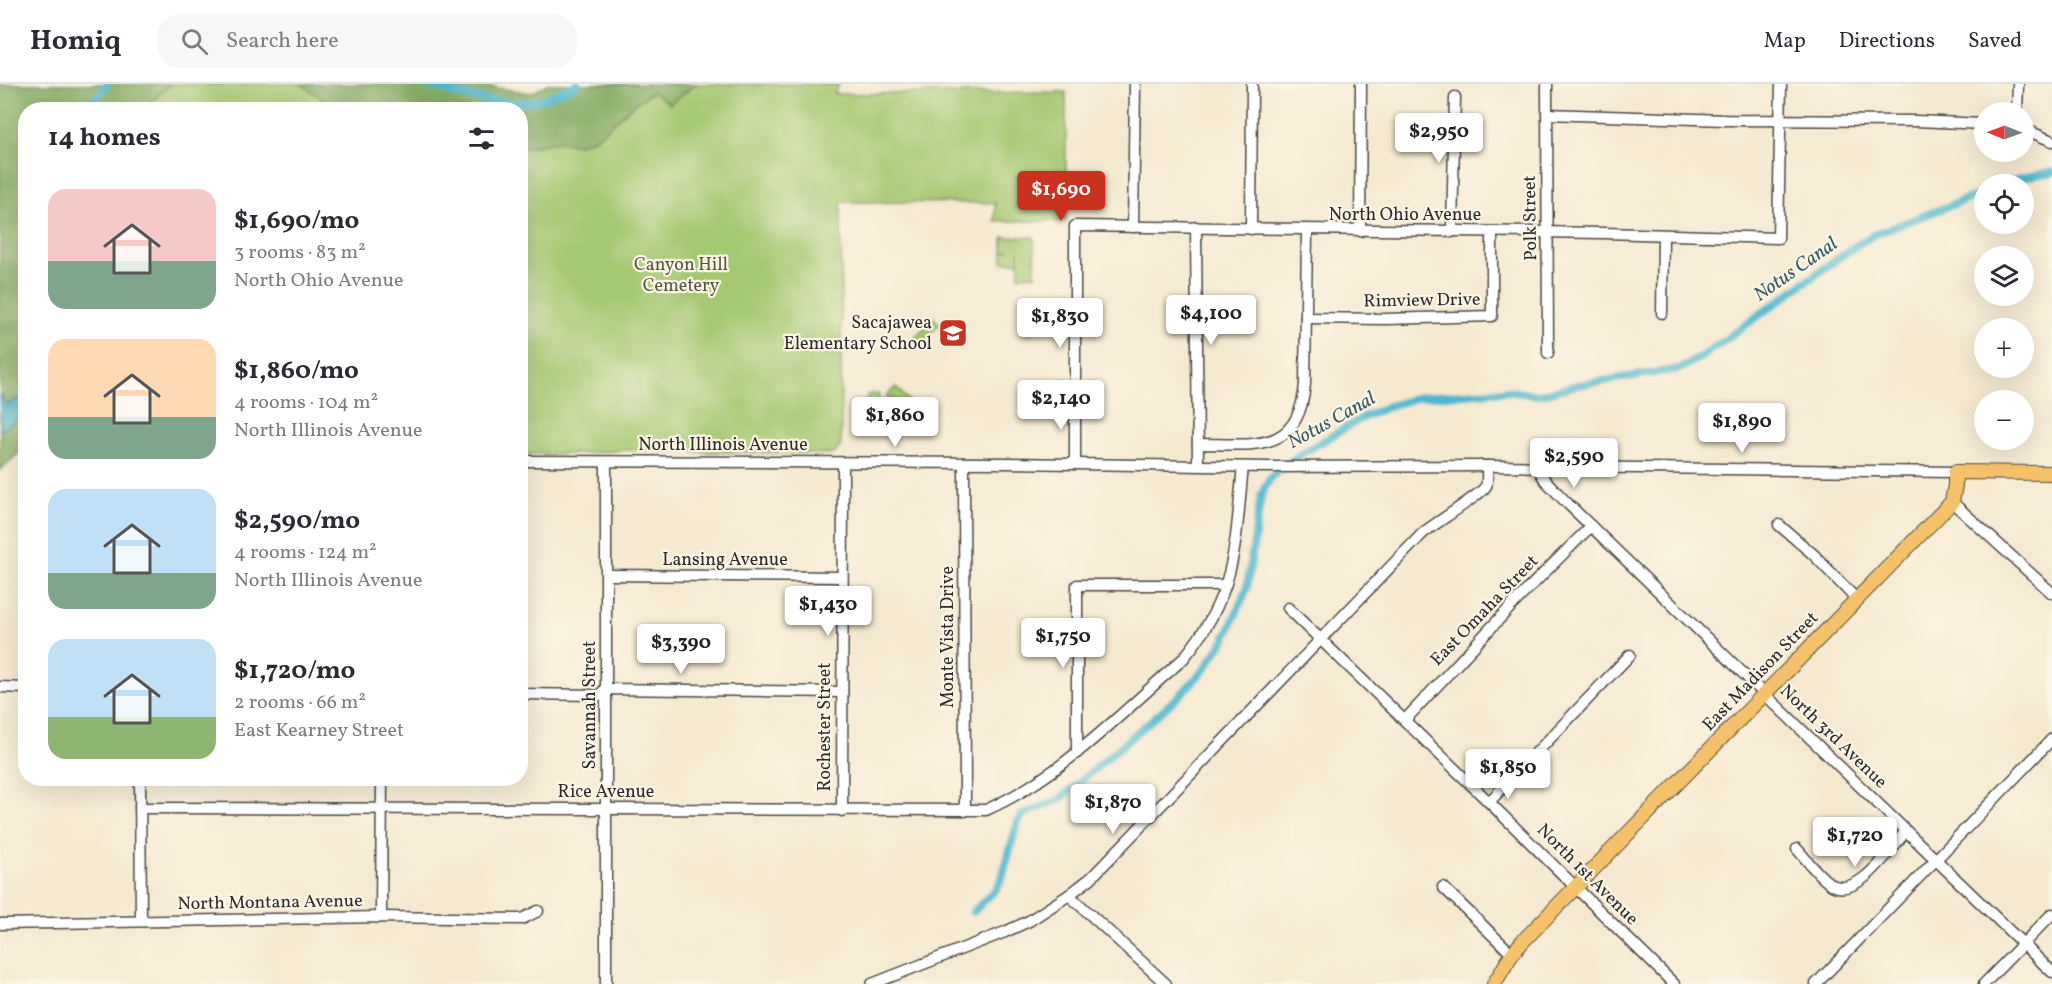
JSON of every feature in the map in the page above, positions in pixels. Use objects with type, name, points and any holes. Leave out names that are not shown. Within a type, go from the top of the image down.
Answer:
[{"type":"main road","name":"North Illinois Avenue","points":[[1954,472],[2052,473]]},
{"type":"main road","points":[[1952,502],[1955,485],[1954,472]]},
{"type":"main road","name":"East Madison Street","points":[[1494,984],[1512,954],[1952,502]]},
{"type":"street","points":[[1133,227],[1135,84]]},
{"type":"street","points":[[1251,229],[1252,84]]},
{"type":"street","points":[[1360,231],[1361,84]]},
{"type":"street","name":"Polk Street","points":[[1547,84],[1548,353]]},
{"type":"street","points":[[1781,84],[1781,121]]},
{"type":"street","points":[[2017,102],[2018,84]]},
{"type":"street","points":[[1452,232],[1455,97]]},
{"type":"street","points":[[1547,114],[1974,124]]},
{"type":"street","name":"North Ohio Avenue","points":[[1075,464],[1075,226],[1778,238],[1781,121]]},
{"type":"street","points":[[2034,133],[2052,141]]},
{"type":"street","points":[[1196,227],[1198,465]]},
{"type":"street","points":[[1198,444],[1262,444],[1285,434],[1294,424],[1304,401],[1307,231]]},
{"type":"street","name":"Rimview Drive","points":[[1306,318],[1385,319],[1492,316],[1492,232]]},
{"type":"street","points":[[1662,313],[1663,235]]},
{"type":"street","name":"North Illinois Avenue","points":[[528,461],[1243,467],[1487,466],[1954,472]]},
{"type":"street","name":"Savannah Street","points":[[606,462],[606,984]]},
{"type":"street","name":"Rochester Street","points":[[842,811],[843,463]]},
{"type":"street","name":"Monte Vista Drive","points":[[964,463],[965,811]]},
{"type":"street","points":[[872,984],[1005,932],[1069,895],[1107,861],[1423,533],[1481,492],[1487,484],[1487,466]]},
{"type":"street","points":[[1077,753],[1183,659],[1197,642],[1225,585],[1234,546],[1243,467]]},
{"type":"street","points":[[1537,467],[1545,480],[1591,526]]},
{"type":"street","points":[[1952,502],[2050,586]]},
{"type":"street","points":[[1779,525],[1814,555],[1857,600]]},
{"type":"street","name":"North 3rd Avenue","points":[[1591,526],[2052,972]]},
{"type":"street","name":"East Omaha Street","points":[[1405,720],[1516,601],[1591,526]]},
{"type":"street","name":"Lansing Avenue","points":[[607,575],[842,577]]},
{"type":"street","points":[[1077,753],[1077,585],[1225,585]]},
{"type":"street","name":"North 1st Avenue","points":[[1288,608],[1674,984]]},
{"type":"street","points":[[1489,802],[1630,655]]},
{"type":"street","points":[[0,687],[18,687]]},
{"type":"street","points":[[528,694],[599,695],[606,688],[842,692]]},
{"type":"street","points":[[1816,984],[2052,740]]},
{"type":"street","name":"Rice Avenue","points":[[140,808],[986,810],[1004,802],[1077,753]]},
{"type":"street","points":[[140,786],[141,921]]},
{"type":"street","points":[[381,917],[382,786]]},
{"type":"street","points":[[1797,849],[1831,884],[1851,887],[1863,881],[1906,831]]},
{"type":"street","points":[[1443,887],[1512,954]]},
{"type":"street","points":[[1069,895],[1166,984]]},
{"type":"street","name":"North Montana Avenue","points":[[0,924],[381,917],[522,919],[538,911]]},
{"type":"street","points":[[1984,984],[2052,914]]},
{"type":"green space","points":[[0,84],[171,84],[150,102],[18,102],[18,399],[6,405],[0,393]]},
{"type":"green space","points":[[171,84],[301,84],[327,102],[151,102]]},
{"type":"green space","points":[[301,84],[475,84],[531,93],[548,84],[696,84],[670,104],[653,92],[637,102],[596,138],[579,144],[554,142],[528,148],[528,102],[327,102]]},
{"type":"green space","name":"Canyon Hill Cemetery","points":[[696,84],[839,84],[834,94],[1066,92],[1066,221],[995,221],[995,203],[841,202],[841,445],[834,454],[625,450],[579,454],[528,454],[528,147],[554,142],[579,144],[596,138],[637,102],[654,91],[670,104]]},
{"type":"green space","points":[[1003,237],[1034,237],[1035,275],[1019,276],[1019,262],[1003,262]]},
{"type":"green space","points":[[934,318],[940,324],[921,343],[915,337]]},
{"type":"green space","points":[[1023,318],[1032,318],[1032,333],[1023,333]]},
{"type":"green space","points":[[896,387],[911,403],[903,410],[888,394]]},
{"type":"green space","points":[[867,394],[879,394],[878,413],[866,413]]},
{"type":"green space","points":[[886,396],[906,416],[906,431],[887,431]]},
{"type":"green space","points":[[18,419],[18,454],[0,470],[0,431]]},
{"type":"water","points":[[0,393],[6,405],[18,400],[18,419],[0,431]]},
{"type":"waterway","points":[[92,102],[107,84]]},
{"type":"waterway","points":[[424,84],[449,92],[502,102]]},
{"type":"waterway","points":[[528,102],[540,100],[577,84]]},
{"type":"waterway","name":"Notus Canal","points":[[2034,175],[2052,172]]},
{"type":"waterway","name":"Notus Canal","points":[[973,912],[996,889],[1002,878],[1018,821],[1022,815],[1060,799],[1178,697],[1204,670],[1225,639],[1247,588],[1261,495],[1271,477],[1301,454],[1364,417],[1419,397],[1508,391],[1538,395],[1577,385],[1679,369],[1701,357],[1875,234],[1974,197]]},
{"type":"place","name":"Sacajawea Elementary School","points":[[953,333]]}]
